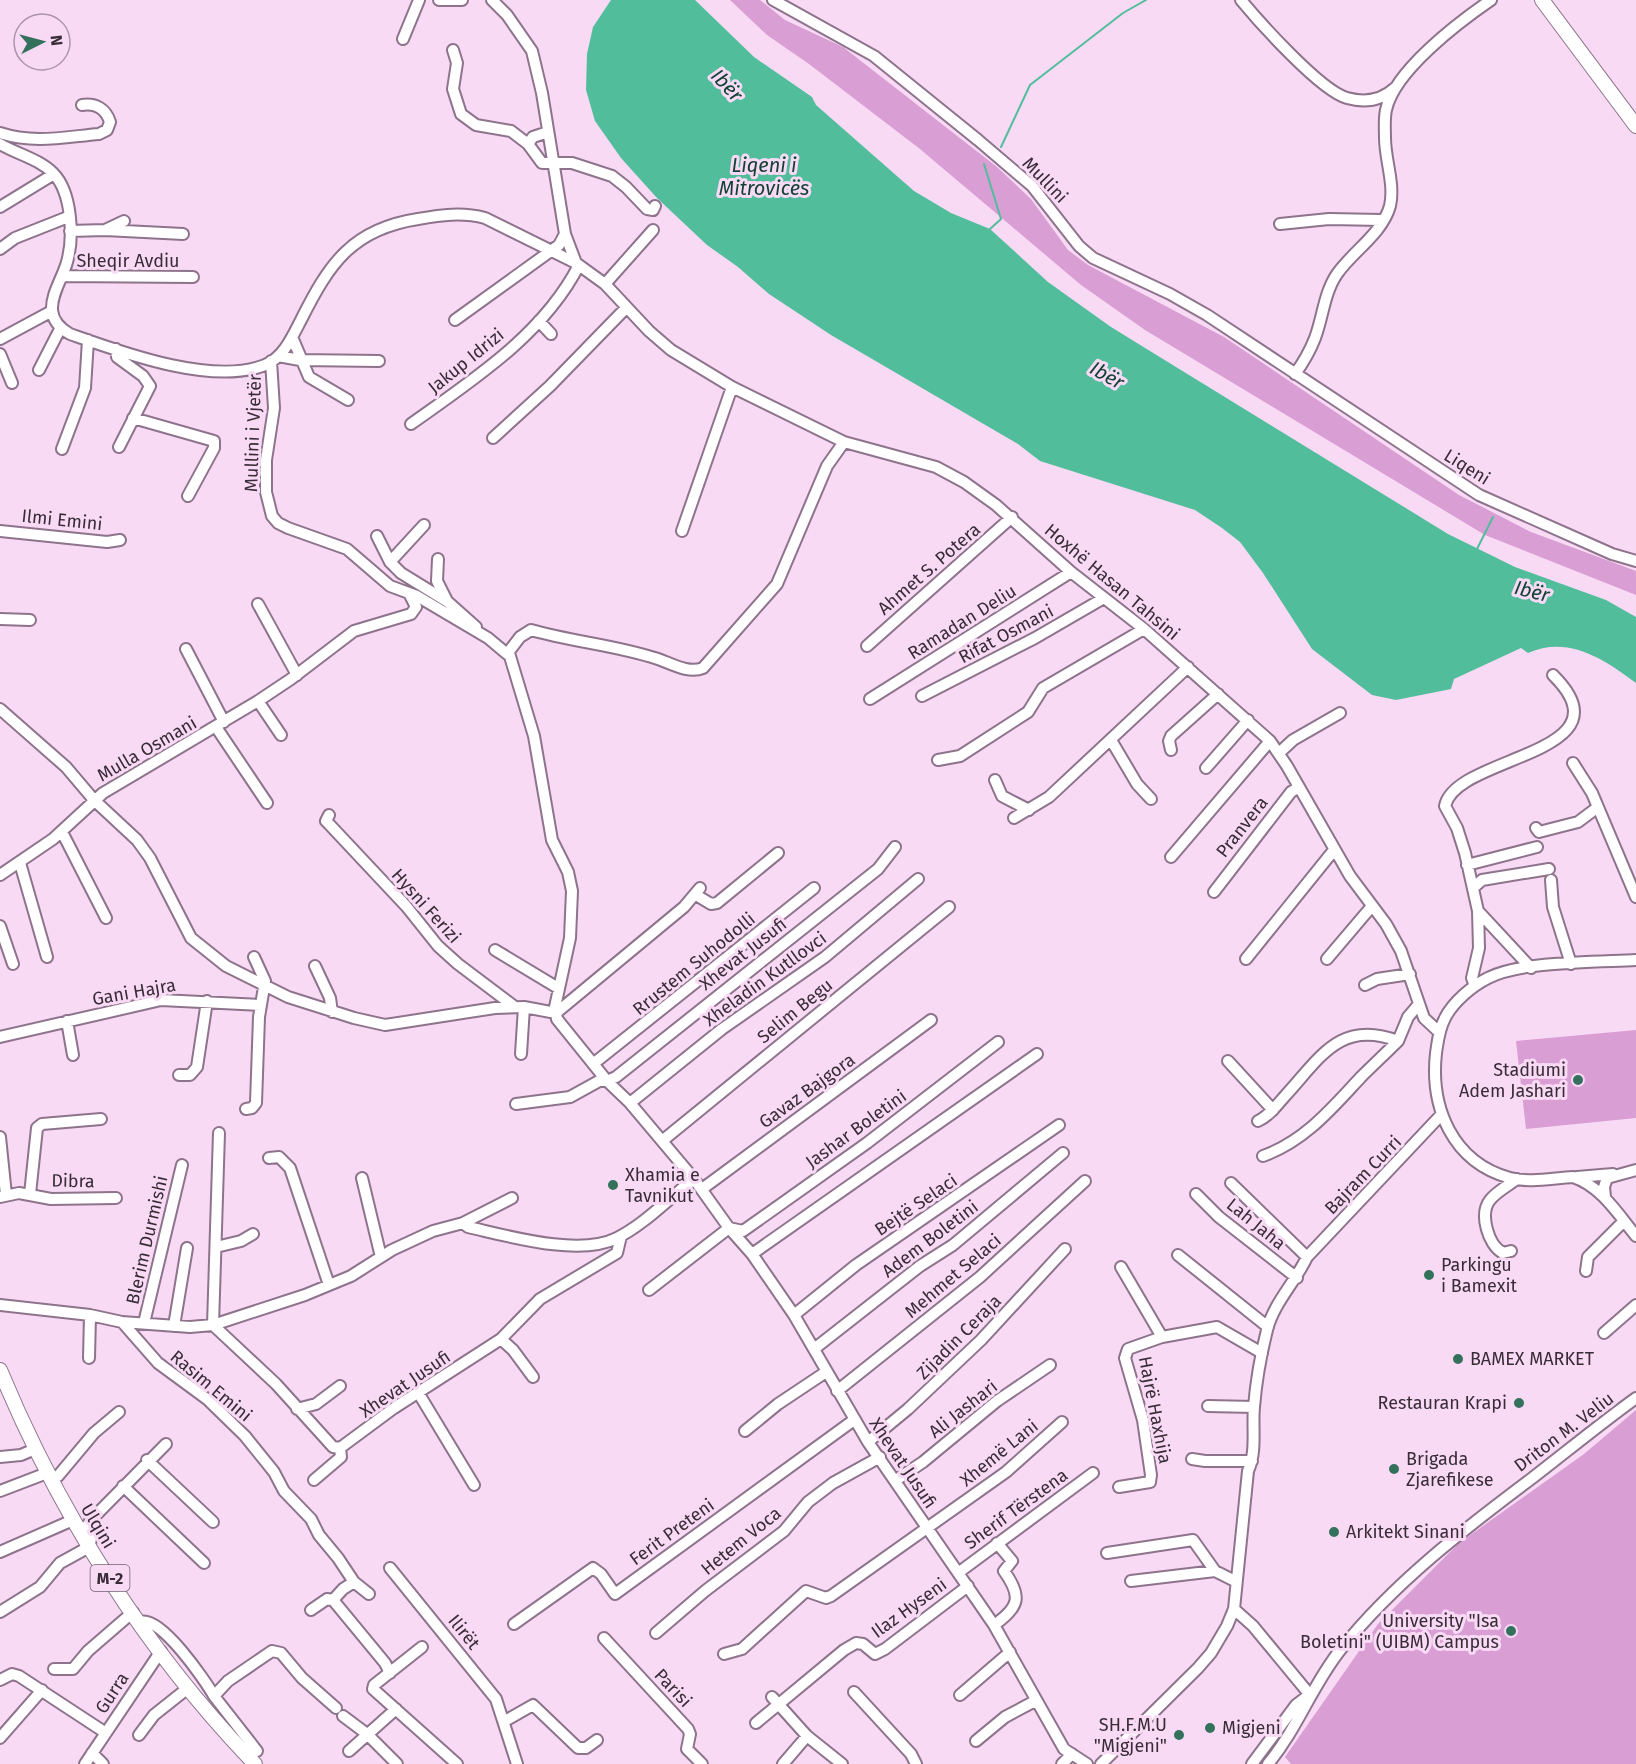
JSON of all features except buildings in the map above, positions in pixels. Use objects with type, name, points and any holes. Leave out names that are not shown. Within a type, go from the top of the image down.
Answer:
[{"type":"main road","points":[[1542,0],[1636,126]]},
{"type":"main road","name":"Ulqini","points":[[0,1370],[6,1398],[89,1547],[188,1688],[256,1758]]},
{"type":"street","points":[[403,39],[419,0]]},
{"type":"street","points":[[439,0],[462,0]]},
{"type":"street","points":[[492,0],[507,15],[532,51],[565,234],[578,264]]},
{"type":"street","name":"Mullini","points":[[773,0],[874,56],[1032,186],[1079,246],[1093,258],[1185,302],[1295,374]]},
{"type":"street","points":[[1241,0],[1284,48],[1345,98],[1378,99],[1387,95],[1427,51],[1491,0]]},
{"type":"street","points":[[453,50],[457,63],[452,81],[460,114],[476,125],[511,131],[528,144],[542,163],[572,163],[612,176],[647,208],[653,210],[655,207]]},
{"type":"street","points":[[1295,374],[1315,340],[1327,297],[1337,275],[1382,220],[1390,206],[1391,188],[1385,141],[1386,110],[1399,83]]},
{"type":"street","points":[[0,133],[26,141],[40,141],[99,134],[107,130],[110,122],[104,111],[92,104],[82,105]]},
{"type":"street","points":[[528,144],[533,137],[548,132]]},
{"type":"street","points":[[0,144],[36,161],[54,174],[0,207]]},
{"type":"street","name":"Sheqir Avdiu","points":[[52,311],[55,294],[68,260],[70,231],[62,186],[54,174]]},
{"type":"street","name":"Hoxhë Hasan Tahsini","points":[[275,359],[292,337],[315,294],[338,259],[357,240],[380,227],[441,215],[472,214],[578,264],[605,284],[649,331],[684,359],[732,387],[844,442],[936,467],[964,482],[1012,517],[1071,572],[1144,628],[1270,741],[1334,850],[1401,951],[1427,1022],[1439,1032]]},
{"type":"street","points":[[0,249],[15,238],[68,217]]},
{"type":"street","points":[[1280,224],[1329,219],[1382,220]]},
{"type":"street","name":"Sheqir Avdiu","points":[[70,231],[105,230],[124,221]]},
{"type":"street","points":[[105,230],[183,234]]},
{"type":"street","points":[[605,284],[653,230]]},
{"type":"street","points":[[455,320],[561,243],[565,234]]},
{"type":"street","name":"Jakup Idrizi","points":[[411,424],[469,383],[539,321],[563,293],[578,264]]},
{"type":"street","name":"Sheqir Avdiu","points":[[62,276],[193,277]]},
{"type":"street","points":[[493,438],[550,386],[626,308]]},
{"type":"street","points":[[0,339],[52,311],[60,329],[155,362],[193,369],[251,368],[275,359],[378,361]]},
{"type":"street","points":[[539,321],[551,334]]},
{"type":"street","points":[[39,370],[60,329]]},
{"type":"street","points":[[292,337],[300,360],[314,381],[348,400]]},
{"type":"street","points":[[62,449],[85,388],[88,340]]},
{"type":"street","points":[[116,349],[117,357],[122,363],[149,383],[119,447]]},
{"type":"street","points":[[0,354],[12,383]]},
{"type":"street","name":"Mullini i Vjetër","points":[[275,359],[274,408],[266,460],[266,492],[272,516],[278,523],[288,528],[347,549],[390,586],[417,596],[479,633],[505,654],[509,653]]},
{"type":"street","name":"Liqeni","points":[[1295,374],[1479,495],[1612,554],[1636,561]]},
{"type":"street","points":[[682,531],[732,387]]},
{"type":"street","points":[[133,418],[214,441],[214,448],[188,496]]},
{"type":"street","points":[[556,1013],[558,988],[570,938],[572,891],[568,872],[552,840],[534,736],[509,653],[520,637],[531,630],[560,639],[621,648],[688,669],[700,669],[777,584],[827,466],[844,442]]},
{"type":"street","name":"Ahmet S. Potera","points":[[867,646],[1012,517]]},
{"type":"street","points":[[390,562],[424,525]]},
{"type":"street","name":"Ilmi Emini","points":[[0,531],[107,542],[120,540]]},
{"type":"street","name":"Mullini i Vjetër","points":[[377,536],[390,562],[408,578],[448,602],[474,624],[479,633]]},
{"type":"street","name":"Mullini i Vjetër","points":[[438,559],[437,581],[448,602]]},
{"type":"street","name":"Ramadan Deliu","points":[[870,699],[1071,572]]},
{"type":"street","name":"Mulla Osmani","points":[[0,875],[62,832],[94,800],[258,701],[354,632],[411,614],[416,607],[410,595]]},
{"type":"street","name":"Rifat Osmani","points":[[922,696],[1035,638],[1104,598]]},
{"type":"street","points":[[261,606],[300,673]]},
{"type":"street","points":[[0,619],[30,620]]},
{"type":"street","points":[[938,760],[960,756],[1029,712],[1043,688],[1144,628]]},
{"type":"street","points":[[186,649],[220,724]]},
{"type":"street","points":[[1014,818],[1049,797],[1188,667]]},
{"type":"street","points":[[1475,987],[1472,978],[1479,948],[1478,911],[1457,828],[1446,809],[1446,801],[1462,782],[1522,758],[1568,727],[1573,716],[1573,701],[1553,675]]},
{"type":"street","points":[[1171,750],[1169,741],[1171,736],[1218,694]]},
{"type":"street","points":[[258,701],[281,735]]},
{"type":"street","name":"Hysni Ferizi","points":[[0,709],[66,766],[94,800],[142,846],[191,938],[226,966],[263,986],[332,1012],[385,1025],[495,1008],[519,1007],[556,1013]]},
{"type":"street","points":[[1278,753],[1293,740],[1340,713]]},
{"type":"street","points":[[1206,768],[1248,720]]},
{"type":"street","name":"Mulla Osmani","points":[[220,724],[267,803]]},
{"type":"street","points":[[1111,740],[1137,784],[1151,799]]},
{"type":"street","points":[[1172,857],[1270,741]]},
{"type":"street","points":[[1573,763],[1588,782],[1636,897]]},
{"type":"street","points":[[994,780],[1006,799],[1029,810]]},
{"type":"street","name":"Pranvera","points":[[1215,891],[1291,792],[1299,787]]},
{"type":"street","points":[[1536,828],[1539,832],[1578,822],[1598,807]]},
{"type":"street","name":"Hysni Ferizi","points":[[329,815],[326,821],[406,906],[438,946],[458,964],[519,1007]]},
{"type":"street","points":[[62,832],[106,918]]},
{"type":"street","name":"Xhevat Jusufi","points":[[516,1104],[570,1097],[599,1081],[607,1081],[616,1077],[879,869],[895,847]]},
{"type":"street","points":[[1467,865],[1537,847]]},
{"type":"street","points":[[1246,959],[1334,850]]},
{"type":"street","points":[[556,1013],[698,892],[711,904],[717,903],[778,853]]},
{"type":"street","points":[[20,863],[47,957]]},
{"type":"street","points":[[1473,888],[1482,879],[1550,874],[1553,908],[1571,964]]},
{"type":"street","name":"Xheladin Kutllovci","points":[[630,1104],[722,1029],[825,957],[918,879]]},
{"type":"street","name":"Rrustem Suhodolli","points":[[593,1064],[814,888]]},
{"type":"street","points":[[1327,959],[1372,906]]},
{"type":"street","name":"Selim Begu","points":[[662,1141],[949,907]]},
{"type":"street","points":[[1478,911],[1531,968]]},
{"type":"street","points":[[0,926],[13,964]]},
{"type":"street","points":[[495,950],[558,988]]},
{"type":"street","points":[[246,1109],[252,1108],[256,1103],[260,1005],[264,978],[254,957]]},
{"type":"street","points":[[1622,1173],[1517,1179],[1491,1170],[1471,1157],[1452,1135],[1441,1115],[1435,1064],[1439,1032],[1445,1016],[1475,987],[1501,973],[1571,964],[1636,960]]},
{"type":"street","points":[[315,966],[330,998],[332,1012]]},
{"type":"street","points":[[1365,985],[1377,979],[1410,974]]},
{"type":"street","name":"Gani Hajra","points":[[0,1037],[161,1000],[260,1005]]},
{"type":"street","points":[[179,1075],[190,1075],[197,1066],[207,1001]]},
{"type":"street","points":[[1263,1156],[1287,1144],[1329,1113],[1361,1077],[1398,1041],[1408,1017],[1419,1004]]},
{"type":"street","points":[[519,1007],[521,1053]]},
{"type":"street","name":"Xhevat Jusufi","points":[[556,1013],[562,1026],[607,1081],[630,1104],[694,1179],[729,1228],[752,1254],[794,1315],[868,1442],[994,1625],[1064,1749],[1087,1764]]},
{"type":"street","name":"Gavaz Bajgora","points":[[702,1189],[931,1020]]},
{"type":"street","points":[[67,1022],[73,1055]]},
{"type":"street","points":[[1258,1121],[1273,1110],[1336,1042],[1371,1035],[1398,1041]]},
{"type":"street","name":"Jashar Boletini","points":[[729,1228],[743,1231],[867,1143],[998,1042]]},
{"type":"street","points":[[752,1254],[1037,1054]]},
{"type":"street","points":[[1228,1061],[1273,1110]]},
{"type":"street","name":"Bajram Curri","points":[[1101,1764],[1204,1660],[1227,1626],[1234,1609],[1235,1581],[1242,1543],[1248,1471],[1252,1461],[1254,1407],[1268,1327],[1307,1257],[1441,1115]]},
{"type":"street","name":"Dibra","points":[[30,1194],[37,1128],[42,1124],[100,1119]]},
{"type":"street","name":"Bejtë Selaci","points":[[794,1315],[856,1265],[1059,1125]]},
{"type":"street","points":[[219,1133],[213,1325],[324,1439],[333,1447],[340,1448]]},
{"type":"street","name":"Dibra","points":[[0,1137],[3,1196],[30,1194],[51,1199],[116,1198]]},
{"type":"street","name":"Adem Boletini","points":[[814,1349],[920,1266],[953,1245],[1063,1153]]},
{"type":"street","points":[[269,1158],[279,1156],[290,1168],[329,1285]]},
{"type":"street","name":"Blerim Durmishi","points":[[142,1322],[182,1165]]},
{"type":"street","points":[[1605,1197],[1604,1187],[1607,1178],[1636,1170]]},
{"type":"street","points":[[1573,1177],[1583,1180],[1605,1197],[1636,1236]]},
{"type":"street","points":[[362,1178],[368,1194],[381,1257]]},
{"type":"street","name":"Xhevat Jusufi","points":[[463,1222],[466,1226],[488,1233],[546,1244],[592,1245],[621,1236],[694,1179]]},
{"type":"street","points":[[1511,1251],[1503,1253],[1496,1249],[1487,1227],[1486,1214],[1490,1200],[1517,1179]]},
{"type":"street","name":"Mehmet Selaci","points":[[837,1391],[980,1277],[1085,1181]]},
{"type":"street","points":[[1231,1183],[1307,1257]]},
{"type":"street","name":"Lah Jaha","points":[[1196,1194],[1219,1217],[1297,1278]]},
{"type":"street","name":"Blerim Durmishi","points":[[0,1305],[90,1315],[122,1322],[174,1326],[213,1325],[291,1301],[351,1276],[381,1257],[433,1231],[463,1222],[512,1198]]},
{"type":"street","points":[[1586,1271],[1588,1257],[1624,1221]]},
{"type":"street","points":[[649,1290],[729,1228]]},
{"type":"street","points":[[216,1247],[241,1241],[253,1234]]},
{"type":"street","name":"Xhevat Jusufi","points":[[314,1480],[341,1457],[340,1448],[394,1408],[501,1339],[540,1299],[617,1253],[621,1236]]},
{"type":"street","points":[[174,1326],[187,1248]]},
{"type":"street","name":"Zijadin Ceraja","points":[[868,1442],[908,1409],[981,1340],[1065,1249]]},
{"type":"street","points":[[1178,1256],[1268,1327]]},
{"type":"street","name":"Hajrë Haxhija","points":[[1121,1267],[1162,1337]]},
{"type":"street","name":"Blerim Durmishi","points":[[142,1322],[148,1285]]},
{"type":"street","points":[[1604,1333],[1636,1305]]},
{"type":"street","points":[[89,1358],[90,1315]]},
{"type":"street","name":"Rasim Emini","points":[[122,1322],[158,1363],[207,1399],[245,1436],[274,1472],[284,1491],[312,1519],[319,1535],[354,1582],[369,1594]]},
{"type":"street","name":"Hajrë Haxhija","points":[[1119,1487],[1150,1482],[1151,1475],[1143,1420],[1125,1354],[1134,1346],[1162,1337],[1217,1327],[1262,1353]]},
{"type":"street","points":[[501,1339],[513,1350],[533,1377]]},
{"type":"street","name":"Ali Jashari","points":[[896,1480],[923,1462],[997,1401],[1050,1365]]},
{"type":"street","points":[[745,1431],[778,1404],[826,1372]]},
{"type":"street","points":[[297,1409],[316,1404],[340,1386]]},
{"type":"street","points":[[419,1394],[474,1485]]},
{"type":"street","name":"Driton M. Veliu","points":[[1272,1762],[1300,1720],[1310,1695],[1340,1650],[1384,1600],[1478,1517],[1636,1398]]},
{"type":"street","points":[[1208,1406],[1254,1407]]},
{"type":"street","points":[[0,1491],[49,1476],[58,1476],[94,1433],[118,1412]]},
{"type":"street","name":"Ferit Preteni","points":[[514,1624],[593,1568],[602,1574],[615,1594],[854,1420]]},
{"type":"street","name":"Xhemë Lani","points":[[724,1654],[742,1648],[806,1591],[826,1598],[831,1596],[1006,1473],[1062,1422]]},
{"type":"street","points":[[0,1612],[39,1587],[60,1563],[89,1547],[92,1539],[87,1526],[147,1460],[166,1444]]},
{"type":"street","points":[[0,1457],[21,1455],[35,1449]]},
{"type":"street","name":"Hetem Voca","points":[[656,1633],[784,1531],[808,1502],[833,1483],[879,1457]]},
{"type":"street","points":[[1192,1459],[1252,1461]]},
{"type":"street","points":[[147,1460],[213,1522]]},
{"type":"street","name":"Sherif Tërstena","points":[[958,1573],[1093,1473]]},
{"type":"street","points":[[123,1486],[204,1563]]},
{"type":"street","points":[[0,1552],[73,1520]]},
{"type":"street","points":[[1107,1553],[1193,1540],[1215,1571],[1235,1581]]},
{"type":"street","points":[[994,1625],[1008,1614],[1017,1596],[1017,1590],[1004,1571],[1012,1561],[997,1543]]},
{"type":"street","name":"Ilirët","points":[[390,1568],[496,1699],[505,1721],[517,1764]]},
{"type":"street","points":[[1131,1581],[1215,1571]]},
{"type":"street","points":[[333,1600],[342,1589],[354,1582]]},
{"type":"street","name":"Ilaz Hyseni","points":[[756,1722],[776,1701],[844,1650],[856,1643],[862,1644],[871,1653],[885,1649],[968,1586]]},
{"type":"street","points":[[311,1610],[324,1600],[333,1600],[386,1663],[390,1673]]},
{"type":"street","points":[[1234,1609],[1241,1613],[1310,1695]]},
{"type":"street","points":[[54,1669],[73,1669],[93,1646],[137,1617],[148,1621],[158,1626],[206,1681],[256,1758]]},
{"type":"street","name":"Parisi","points":[[604,1638],[688,1729],[690,1734],[687,1749],[702,1764]]},
{"type":"street","points":[[422,1647],[373,1689],[457,1764]]},
{"type":"street","name":"Gurra","points":[[85,1764],[161,1651]]},
{"type":"street","points":[[214,1696],[228,1681],[272,1651],[281,1653],[302,1678],[367,1734],[397,1764]]},
{"type":"street","points":[[960,1695],[1010,1652]]},
{"type":"street","points":[[0,1680],[12,1674],[19,1676],[106,1733]]},
{"type":"street","points":[[139,1735],[154,1715],[188,1688]]},
{"type":"street","points":[[0,1738],[42,1690]]},
{"type":"street","points":[[854,1692],[911,1754],[916,1764]]},
{"type":"street","name":"Driton M. Veliu","points":[[1258,1759],[1296,1705],[1310,1695]]},
{"type":"street","points":[[776,1701],[807,1736],[842,1764]]},
{"type":"street","points":[[976,1741],[1005,1718],[1035,1701]]},
{"type":"street","points":[[505,1721],[533,1705],[578,1748],[586,1748],[597,1740]]},
{"type":"street","points":[[349,1751],[396,1709]]},
{"type":"street","points":[[783,1764],[807,1736]]},
{"type":"street","points":[[92,1753],[103,1764]]},
{"type":"street","points":[[1062,1764],[1072,1754]]},
{"type":"street","points":[[1258,1759],[1272,1762]]},
{"type":"shaded area","points":[[730,0],[760,0],[785,20],[843,47],[997,167],[1031,199],[1068,250],[1088,265],[1224,337],[1459,495],[1531,532],[1636,571],[1636,595],[1485,535],[1145,330],[1081,285],[920,149],[809,64],[767,35]]},
{"type":"shaded area","name":"Stadiumi Adem Jashari","points":[[1636,1030],[1636,1118],[1526,1129],[1516,1041]]},
{"type":"shaded area","name":"University \"Isa Boletini\" (UIBM) Campus","points":[[1636,1410],[1636,1764],[1291,1764],[1285,1757],[1378,1624],[1459,1543],[1584,1454]]},
{"type":"water","name":"Liqeni i Mitrovicës","points":[[611,0],[695,0],[754,57],[812,97],[816,105],[914,191],[951,213],[990,229],[1048,282],[1111,327],[1448,534],[1515,567],[1606,600],[1636,617],[1636,683],[1585,652],[1557,647],[1543,648],[1528,653],[1521,648],[1454,679],[1451,689],[1396,700],[1372,695],[1312,649],[1240,542],[1195,510],[1040,461],[1018,444],[831,335],[769,294],[738,267],[707,245],[657,198],[621,158],[595,121],[586,90],[587,54],[593,27]]},
{"type":"waterway","points":[[1001,147],[1030,85],[1123,13],[1146,0]]},
{"type":"waterway","points":[[984,164],[1001,219],[990,229]]},
{"type":"waterway","points":[[1477,549],[1493,517]]},
{"type":"place","name":"Stadiumi Adem Jashari","points":[[1578,1080]]},
{"type":"place","name":"Xhamia e Tavnikut","points":[[613,1185]]},
{"type":"place","name":"Parkingu i Bamexit","points":[[1429,1275]]},
{"type":"place","name":"BAMEX MARKET","points":[[1458,1359]]},
{"type":"place","name":"Restauran Krapi","points":[[1519,1403]]},
{"type":"place","name":"Brigada Zjarefikese","points":[[1394,1469]]},
{"type":"place","name":"Arkitekt Sinani","points":[[1334,1532]]},
{"type":"place","name":"University \"Isa Boletini\" (UIBM) Campus","points":[[1511,1631]]},
{"type":"place","name":"Migjeni","points":[[1210,1728]]},
{"type":"place","name":"SH.F.M.U \"Migjeni\"","points":[[1179,1735]]},
{"type":"water label","name":"Ibër","points":[[727,85]]},
{"type":"water label","name":"Ibër","points":[[1107,375]]},
{"type":"water label","name":"Ibër","points":[[1532,591]]}]
